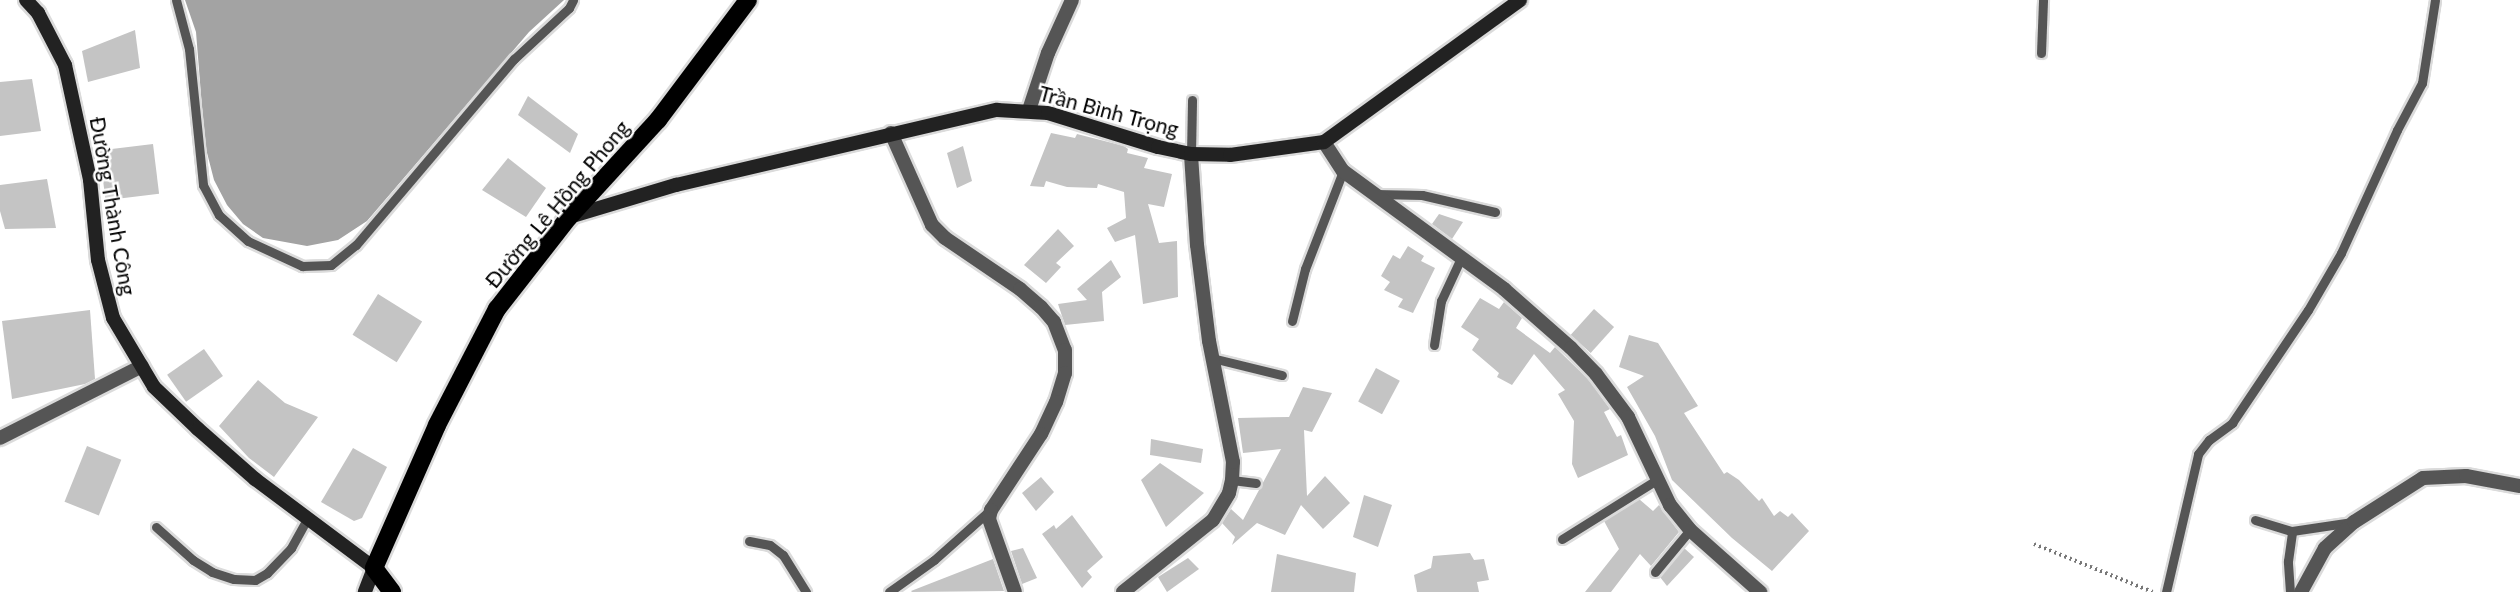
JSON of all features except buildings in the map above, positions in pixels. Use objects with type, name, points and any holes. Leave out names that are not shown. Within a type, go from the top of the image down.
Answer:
[{"type":"main road","name":"Đường Lê Hồng Phong","points":[[374,568],[437,425],[497,309],[569,217],[658,120],[748,0]]},
{"type":"main road","points":[[374,568],[392,592]]},
{"type":"street","name":"Đường Thành Công","points":[[26,0],[38,13],[65,65],[90,180],[98,260],[113,318],[154,387],[255,479],[374,568]]},
{"type":"street","points":[[1029,110],[1048,53],[1072,0]]},
{"type":"street","name":"Trần Bình Trọng","points":[[569,217],[676,185],[997,110],[1029,110],[1191,154],[1230,155],[1324,142],[1520,0]]},
{"type":"street","points":[[891,133],[932,225],[945,238],[1020,289],[1041,307],[1054,322],[1065,350],[1065,373],[1056,402],[1041,434],[991,510],[989,519],[1016,592]]},
{"type":"street","points":[[1324,142],[1343,171],[1504,289],[1596,374],[1628,417],[1670,505],[1690,530],[1754,590]]},
{"type":"street","points":[[1123,592],[1213,520],[1229,493],[1232,480],[1233,462],[1212,358],[1197,245],[1191,154]]},
{"type":"street","points":[[0,438],[142,366]]},
{"type":"street","points":[[2301,592],[2325,548],[2354,522],[2423,478],[2457,475],[2520,486]]},
{"type":"street","points":[[365,592],[374,568]]},
{"type":"lane","points":[[176,0],[189,49],[203,185],[219,215],[248,241],[302,266],[331,265],[356,245],[514,59],[569,8],[573,0]]},
{"type":"lane","points":[[2041,53],[2043,0]]},
{"type":"lane","points":[[2166,592],[2198,454],[2209,440],[2232,423],[2301,320],[2341,253],[2397,130],[2423,83],[2435,0]]},
{"type":"lane","points":[[1191,154],[1192,100]]},
{"type":"lane","points":[[1292,321],[1305,269],[1343,171]]},
{"type":"lane","points":[[1374,194],[1422,195],[1495,212]]},
{"type":"lane","points":[[1434,345],[1441,301],[1461,258]]},
{"type":"lane","points":[[1212,358],[1282,376]]},
{"type":"lane","points":[[1562,539],[1578,533],[1658,479]]},
{"type":"lane","points":[[1232,480],[1256,484]]},
{"type":"lane","points":[[889,592],[934,561],[991,510]]},
{"type":"lane","points":[[156,527],[212,572],[234,579],[255,580],[267,573],[291,548],[307,519]]},
{"type":"lane","points":[[2255,520],[2292,531],[2354,522]]},
{"type":"lane","points":[[1655,572],[1690,530]]},
{"type":"lane","points":[[2290,592],[2288,561],[2292,531]]},
{"type":"lane","points":[[749,541],[770,545],[783,555],[806,592]]},
{"type":"path","points":[[2034,544],[2153,592]]},
{"type":"shaded area","points":[[185,0],[564,0],[529,32],[367,221],[338,240],[307,246],[263,238],[243,224],[227,205],[214,180],[205,145],[196,32]]}]
